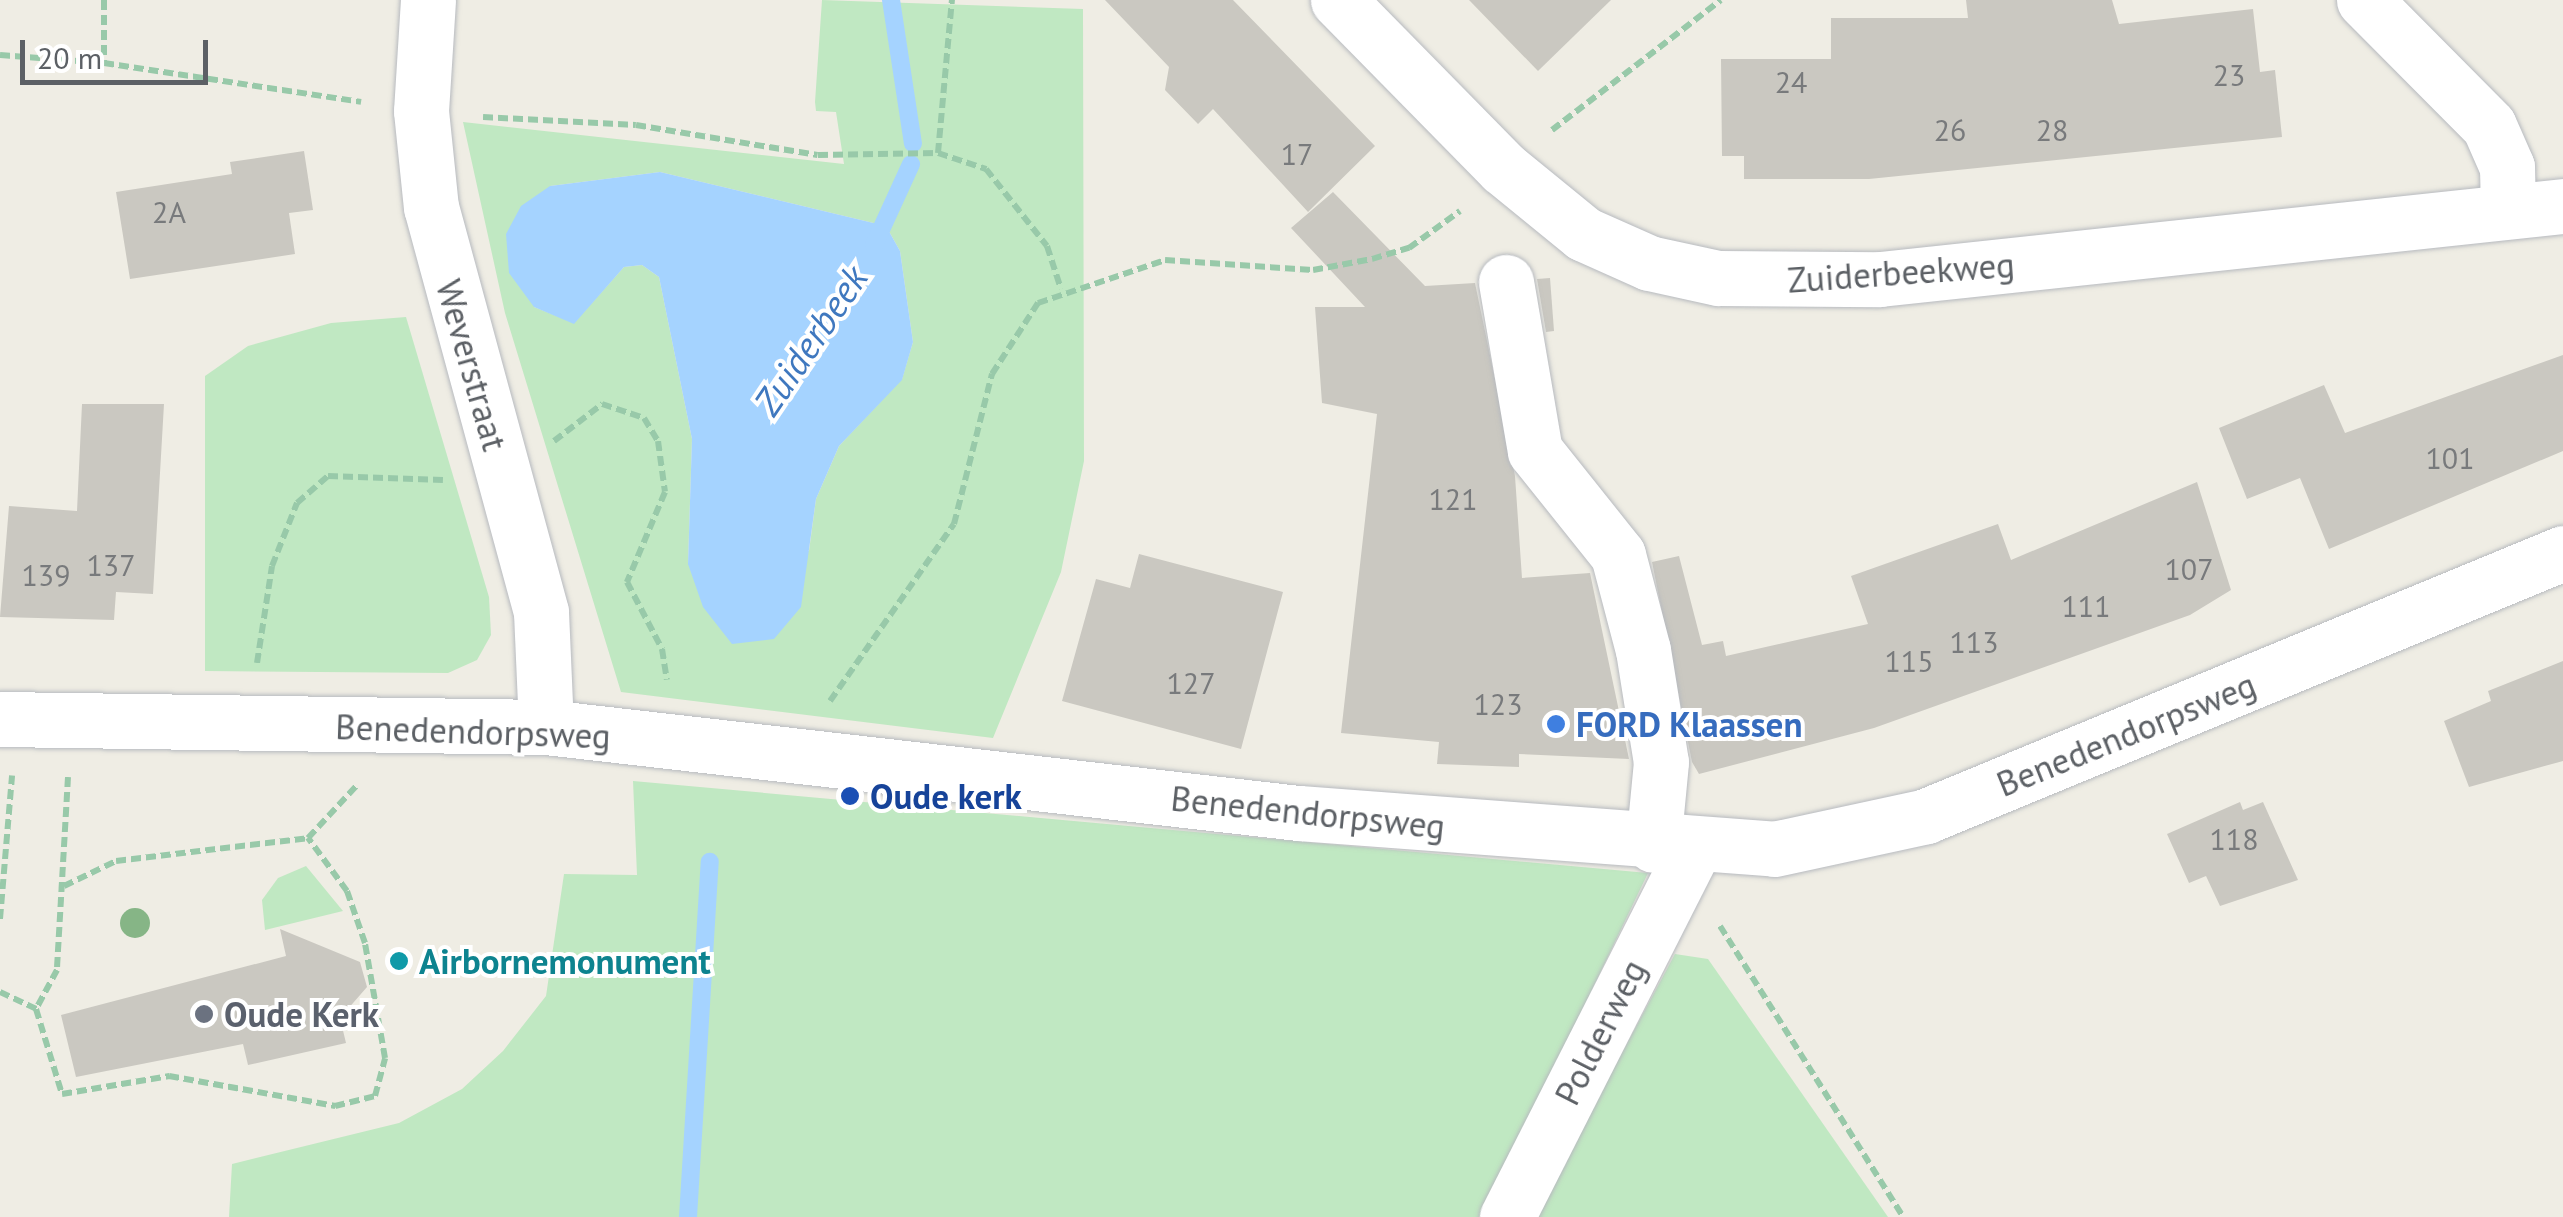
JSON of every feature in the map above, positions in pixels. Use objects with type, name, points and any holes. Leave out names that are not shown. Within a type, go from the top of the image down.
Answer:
[{"type":"street","name":"Weverstraat","points":[[428,0],[421,111],[445,273],[541,612],[546,727]]},
{"type":"street","name":"Zuiderbeekweg","points":[[1338,0],[1503,168],[1584,234],[1649,262],[1791,283],[2563,206]]},
{"type":"street","points":[[2364,0],[2488,126],[2506,167],[2508,210]]},
{"type":"street","points":[[1506,282],[1536,451],[1618,555],[1643,650],[1673,847]]},
{"type":"street","name":"Benedendorpsweg","points":[[28,721],[546,727],[1673,847],[1847,840],[1926,816],[2563,553]]},
{"type":"street","name":"Polderweg","points":[[1507,1217],[1673,847]]},
{"type":"path","points":[[104,0],[104,64]]},
{"type":"path","points":[[938,153],[952,0]]},
{"type":"path","points":[[810,757],[844,677],[954,524],[1000,360],[1038,303],[1061,290],[1166,260],[1313,270],[1372,260],[1442,228],[1503,168],[1722,0]]},
{"type":"path","points":[[0,55],[104,64],[421,111],[636,125],[818,155],[938,153],[986,169],[1047,246],[1061,290]]},
{"type":"path","points":[[248,724],[272,566],[297,503],[328,476],[466,482],[503,473],[602,404],[644,418],[658,441],[665,492],[627,582],[662,649],[666,742]]},
{"type":"path","points":[[28,721],[64,886],[57,970],[36,1009],[62,1094],[169,1076],[357,1105],[376,1096],[385,1058],[347,891],[308,838],[116,861],[64,886]]},
{"type":"path","points":[[0,919],[28,721]]},
{"type":"path","points":[[1673,847],[1902,1217]]},
{"type":"path","points":[[0,992],[36,1009]]},
{"type":"green space","points":[[822,0],[1083,9],[1084,461],[1061,572],[993,738],[621,692],[505,313],[463,122],[844,164],[836,112],[816,111]],"holes":[[[660,172],[886,226],[900,251],[913,342],[902,379],[839,446],[816,499],[809,551],[688,564],[692,439],[659,277],[642,265],[624,267],[574,323],[534,307],[550,186]]]},
{"type":"green space","points":[[406,317],[489,597],[491,635],[477,660],[448,673],[205,671],[205,376],[248,346],[331,323]]},
{"type":"green space","points":[[633,781],[1648,873],[1483,1217],[229,1217],[232,1164],[399,1123],[462,1089],[503,1051],[546,996],[564,874],[637,875]]},
{"type":"green space","points":[[306,866],[343,911],[265,930],[262,900],[278,878]]},
{"type":"green space","points":[[1675,954],[1708,959],[1888,1217],[1534,1217]]},
{"type":"water","points":[[660,172],[886,226],[900,251],[913,342],[902,380],[839,446],[816,499],[801,607],[774,639],[732,644],[703,607],[688,564],[692,439],[659,277],[642,265],[624,267],[574,324],[534,307],[509,273],[506,234],[521,206],[550,186]]},
{"type":"building","points":[[1105,0],[1233,0],[1375,146],[1308,212],[1213,109],[1198,124],[1165,90],[1169,67]]},
{"type":"building","points":[[1469,0],[1611,0],[1538,71]]},
{"type":"building","points":[[1966,0],[2112,0],[2119,24],[2253,9],[2260,72],[2275,70],[2282,137],[1869,179],[1744,179],[1744,156],[1722,156],[1721,59],[1831,59],[1831,18],[1968,18]]},
{"type":"building","points":[[304,151],[313,210],[289,213],[295,254],[130,279],[116,192],[232,174],[230,162]]},
{"type":"building","points":[[1333,192],[1425,286],[1475,283],[1515,476],[1522,578],[1590,573],[1629,759],[1519,754],[1519,767],[1437,764],[1439,742],[1341,733],[1377,414],[1322,403],[1315,307],[1365,307],[1291,228]]},
{"type":"building","points":[[1550,278],[1554,331],[1546,332],[1537,279]]},
{"type":"building","points":[[2563,355],[2563,451],[2329,549],[2300,478],[2247,499],[2219,428],[2324,385],[2345,433]]},
{"type":"building","points":[[82,404],[164,404],[153,594],[116,592],[114,620],[0,617],[9,506],[77,511]]},
{"type":"building","points":[[2197,482],[2231,590],[2190,615],[1874,728],[1699,774],[1692,762],[1652,562],[1679,556],[1702,645],[1723,641],[1726,656],[1868,624],[1851,576],[1998,524],[2011,560]]},
{"type":"building","points":[[1139,554],[1283,592],[1241,749],[1062,701],[1096,579],[1130,588]]},
{"type":"building","points":[[2563,661],[2563,761],[2469,787],[2444,721],[2491,701],[2488,691]]},
{"type":"building","points":[[2240,802],[2243,810],[2263,802],[2298,880],[2220,906],[2206,876],[2189,883],[2167,834]]},
{"type":"building","name":"Oude Kerk","points":[[280,929],[360,962],[367,987],[340,1018],[346,1043],[248,1065],[243,1044],[76,1077],[61,1015],[286,956]]},
{"type":"waterway","name":"Zuiderbeek","points":[[891,0],[913,143]]},
{"type":"waterway","name":"Zuiderbeek","points":[[874,245],[911,164]]},
{"type":"waterway","name":"Zuiderbeek","points":[[688,1217],[710,862]]},
{"type":"place","name":"FORD Klaassen","points":[[1556,724]]},
{"type":"place","name":"Oude kerk","points":[[850,796]]},
{"type":"place","name":"Airbornemonument","points":[[399,961]]},
{"type":"place","name":"Oude Kerk","points":[[204,1014]]}]
